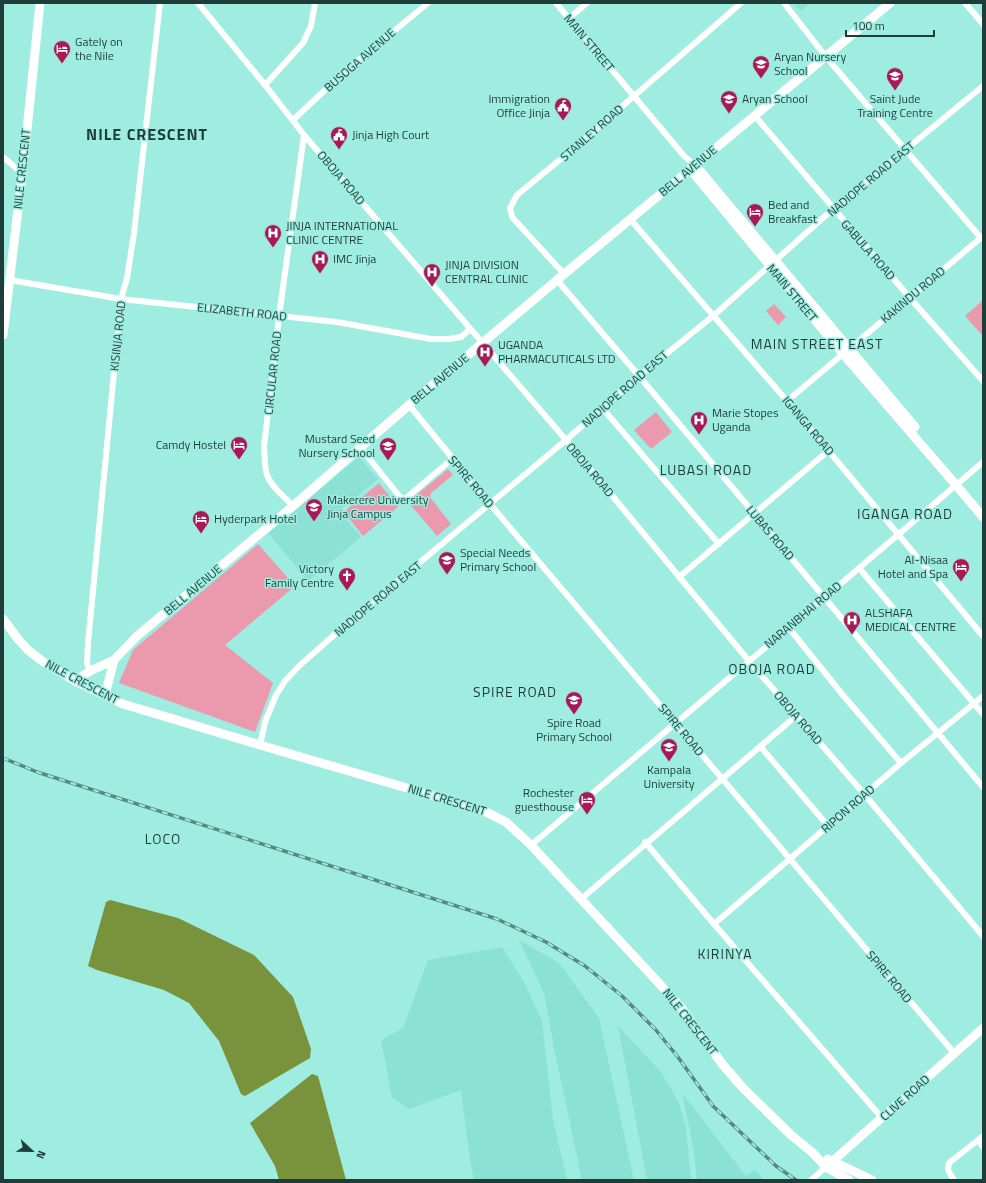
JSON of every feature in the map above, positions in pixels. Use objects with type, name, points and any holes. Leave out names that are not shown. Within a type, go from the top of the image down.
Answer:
[{"type":"street","name":"NILE CRESCENT","points":[[3,335],[40,3]]},
{"type":"street","name":"KISINJA ROAD","points":[[90,671],[87,663],[88,643],[121,298],[127,278],[134,233],[160,3]]},
{"type":"street","name":"OBOJA ROAD","points":[[198,3],[304,135],[566,440],[749,662],[865,795],[983,936]]},
{"type":"street","points":[[265,85],[303,43],[311,26],[315,3]]},
{"type":"street","name":"BUSOGA AVENUE","points":[[293,120],[344,72],[428,3]]},
{"type":"street","name":"MAIN STREET","points":[[556,3],[846,351],[958,483],[983,508]]},
{"type":"street","points":[[569,18],[587,3]]},
{"type":"street","name":"STANLEY ROAD","points":[[564,274],[512,217],[510,208],[517,195],[741,3]]},
{"type":"street","points":[[784,3],[826,57],[982,237]]},
{"type":"street","name":"BELL AVENUE","points":[[104,695],[114,660],[137,636],[293,506],[409,405],[564,274],[890,3]]},
{"type":"street","points":[[965,3],[983,24]]},
{"type":"street","name":"NADIOPE ROAD EAST","points":[[260,745],[269,710],[280,688],[290,675],[352,620],[566,440],[639,376],[713,316],[833,209],[983,86]]},
{"type":"street","name":"GABULA ROAD","points":[[755,116],[833,209],[983,381]]},
{"type":"street","name":"CIRCULAR ROAD","points":[[293,506],[271,482],[267,475],[264,447],[279,316],[304,135]]},
{"type":"street","points":[[3,157],[22,173]]},
{"type":"street","name":"IGANGA ROAD","points":[[630,219],[787,401],[983,636]]},
{"type":"street","name":"KAKINDU ROAD","points":[[787,401],[982,237]]},
{"type":"street","name":"ELIZABETH ROAD","points":[[10,280],[121,298],[337,322],[431,339],[461,337],[470,329]]},
{"type":"street","name":"LUBAS ROAD","points":[[557,280],[983,786]]},
{"type":"street","name":"SPIRE ROAD","points":[[409,405],[452,459],[722,778],[789,860],[954,1053]]},
{"type":"street","points":[[603,408],[719,544]]},
{"type":"street","points":[[360,447],[402,499],[405,499],[452,459]]},
{"type":"street","points":[[680,577],[828,451]]},
{"type":"street","name":"NARANBHAI ROAD","points":[[531,844],[749,662],[983,462]]},
{"type":"street","name":"MAIN STREET","points":[[958,483],[983,518]]},
{"type":"street","points":[[859,568],[983,714]]},
{"type":"street","name":"NILE CRESCENT","points":[[3,619],[18,640],[42,661],[75,681],[104,695],[129,705],[260,745],[482,810],[506,822],[531,844],[680,1006],[733,1078],[766,1111],[812,1152],[829,1164]]},
{"type":"street","points":[[789,628],[842,694],[901,763]]},
{"type":"street","points":[[75,681],[90,671],[114,660]]},
{"type":"street","name":"RIPON ROAD","points":[[714,924],[901,763],[983,696]]},
{"type":"street","points":[[581,898],[645,842],[796,716]]},
{"type":"street","points":[[760,746],[828,826]]},
{"type":"street","points":[[645,842],[882,1118]]},
{"type":"street","name":"CLIVE ROAD","points":[[829,1164],[983,1028]]},
{"type":"street","points":[[954,1180],[948,1170],[948,1165],[981,1138],[983,1148]]},
{"type":"street","points":[[811,1180],[829,1164]]},
{"type":"street","points":[[829,1164],[849,1180]]},
{"type":"street","points":[[829,1164],[872,1180]]},
{"type":"shaded area","points":[[794,3],[810,3],[801,11]]},
{"type":"shaded area","points":[[983,300],[983,336],[965,316]]},
{"type":"shaded area","points":[[774,304],[786,317],[778,325],[766,311]]},
{"type":"shaded area","points":[[656,412],[672,432],[651,449],[634,430]]},
{"type":"shaded area","name":"Makerere University Jinja Campus","points":[[359,457],[378,479],[339,511],[361,537],[308,581],[268,533]]},
{"type":"shaded area","points":[[448,469],[453,475],[431,493],[430,497],[451,524],[437,536],[408,502]]},
{"type":"shaded area","points":[[379,483],[398,507],[363,536],[344,512]]},
{"type":"shaded area","points":[[258,544],[295,586],[225,645],[273,683],[255,732],[119,683],[133,650]]},
{"type":"shaded area","points":[[110,900],[178,918],[254,955],[293,997],[311,1049],[310,1058],[245,1096],[241,1094],[219,1041],[189,1003],[164,990],[88,966],[106,902]]},
{"type":"shaded area","points":[[519,940],[559,963],[599,1018],[634,1180],[582,1180],[544,993]]},
{"type":"shaded area","points":[[502,947],[524,982],[542,1021],[553,1120],[567,1180],[474,1180],[461,1090],[409,1109],[392,1097],[381,1040],[403,1028],[428,960]]},
{"type":"shaded area","points":[[618,1026],[661,1072],[679,1103],[686,1128],[691,1180],[647,1180]]},
{"type":"shaded area","points":[[312,1074],[318,1076],[346,1180],[279,1180],[275,1166],[250,1123]]},
{"type":"shaded area","points":[[682,1093],[746,1176],[755,1170],[764,1180],[697,1180],[693,1146]]},
{"type":"railway","points":[[3,758],[37,772],[497,919],[546,942],[585,966],[622,996],[655,1029],[678,1057],[713,1106],[776,1166],[796,1180]]},
{"type":"place","name":"Gately on the Nile","points":[[62,64]]},
{"type":"place","name":"Aryan Nursery School","points":[[761,79]]},
{"type":"place","name":"Saint Jude Training Centre","points":[[895,91]]},
{"type":"place","name":"Aryan School","points":[[729,114]]},
{"type":"place","name":"Immigration Office Jinja","points":[[563,121]]},
{"type":"place","name":"Jinja High Court","points":[[339,150]]},
{"type":"place","name":"Bed and Breakfast","points":[[755,227]]},
{"type":"place","name":"JINJA INTERNATIONAL CLINIC CENTRE","points":[[273,248]]},
{"type":"place","name":"IMC Jinja","points":[[320,274]]},
{"type":"place","name":"JINJA DIVISION CENTRAL CLINIC","points":[[432,287]]},
{"type":"place","name":"UGANDA PHARMACUTICALS LTD","points":[[485,367]]},
{"type":"place","name":"Marie Stopes Uganda","points":[[699,435]]},
{"type":"place","name":"Camdy Hostel","points":[[239,460]]},
{"type":"place","name":"Mustard Seed Nursery School","points":[[388,461]]},
{"type":"place","name":"Makerere University Jinja Campus","points":[[314,522]]},
{"type":"place","name":"Hyderpark Hotel","points":[[201,534]]},
{"type":"place","name":"Special Needs Primary School","points":[[447,575]]},
{"type":"place","name":"Al-Nisaa Hotel and Spa","points":[[961,582]]},
{"type":"place","name":"Victory Family Centre","points":[[347,591]]},
{"type":"place","name":"ALSHAFA MEDICAL CENTRE","points":[[852,635]]},
{"type":"place","name":"Spire Road Primary School","points":[[574,715]]},
{"type":"place","name":"Kampala University","points":[[669,762]]},
{"type":"place","name":"Rochester guesthouse","points":[[587,815]]},
{"type":"district","name":"NILE CRESCENT","points":[[147,134]]},
{"type":"district","name":"MAIN STREET EAST","points":[[817,344]]},
{"type":"district","name":"LUBASI ROAD","points":[[706,470]]},
{"type":"district","name":"IGANGA ROAD","points":[[905,514]]},
{"type":"district","name":"OBOJA ROAD","points":[[772,669]]},
{"type":"district","name":"SPIRE ROAD","points":[[515,692]]},
{"type":"district","name":"LOCO","points":[[163,839]]},
{"type":"district","name":"KIRINYA","points":[[725,954]]}]
